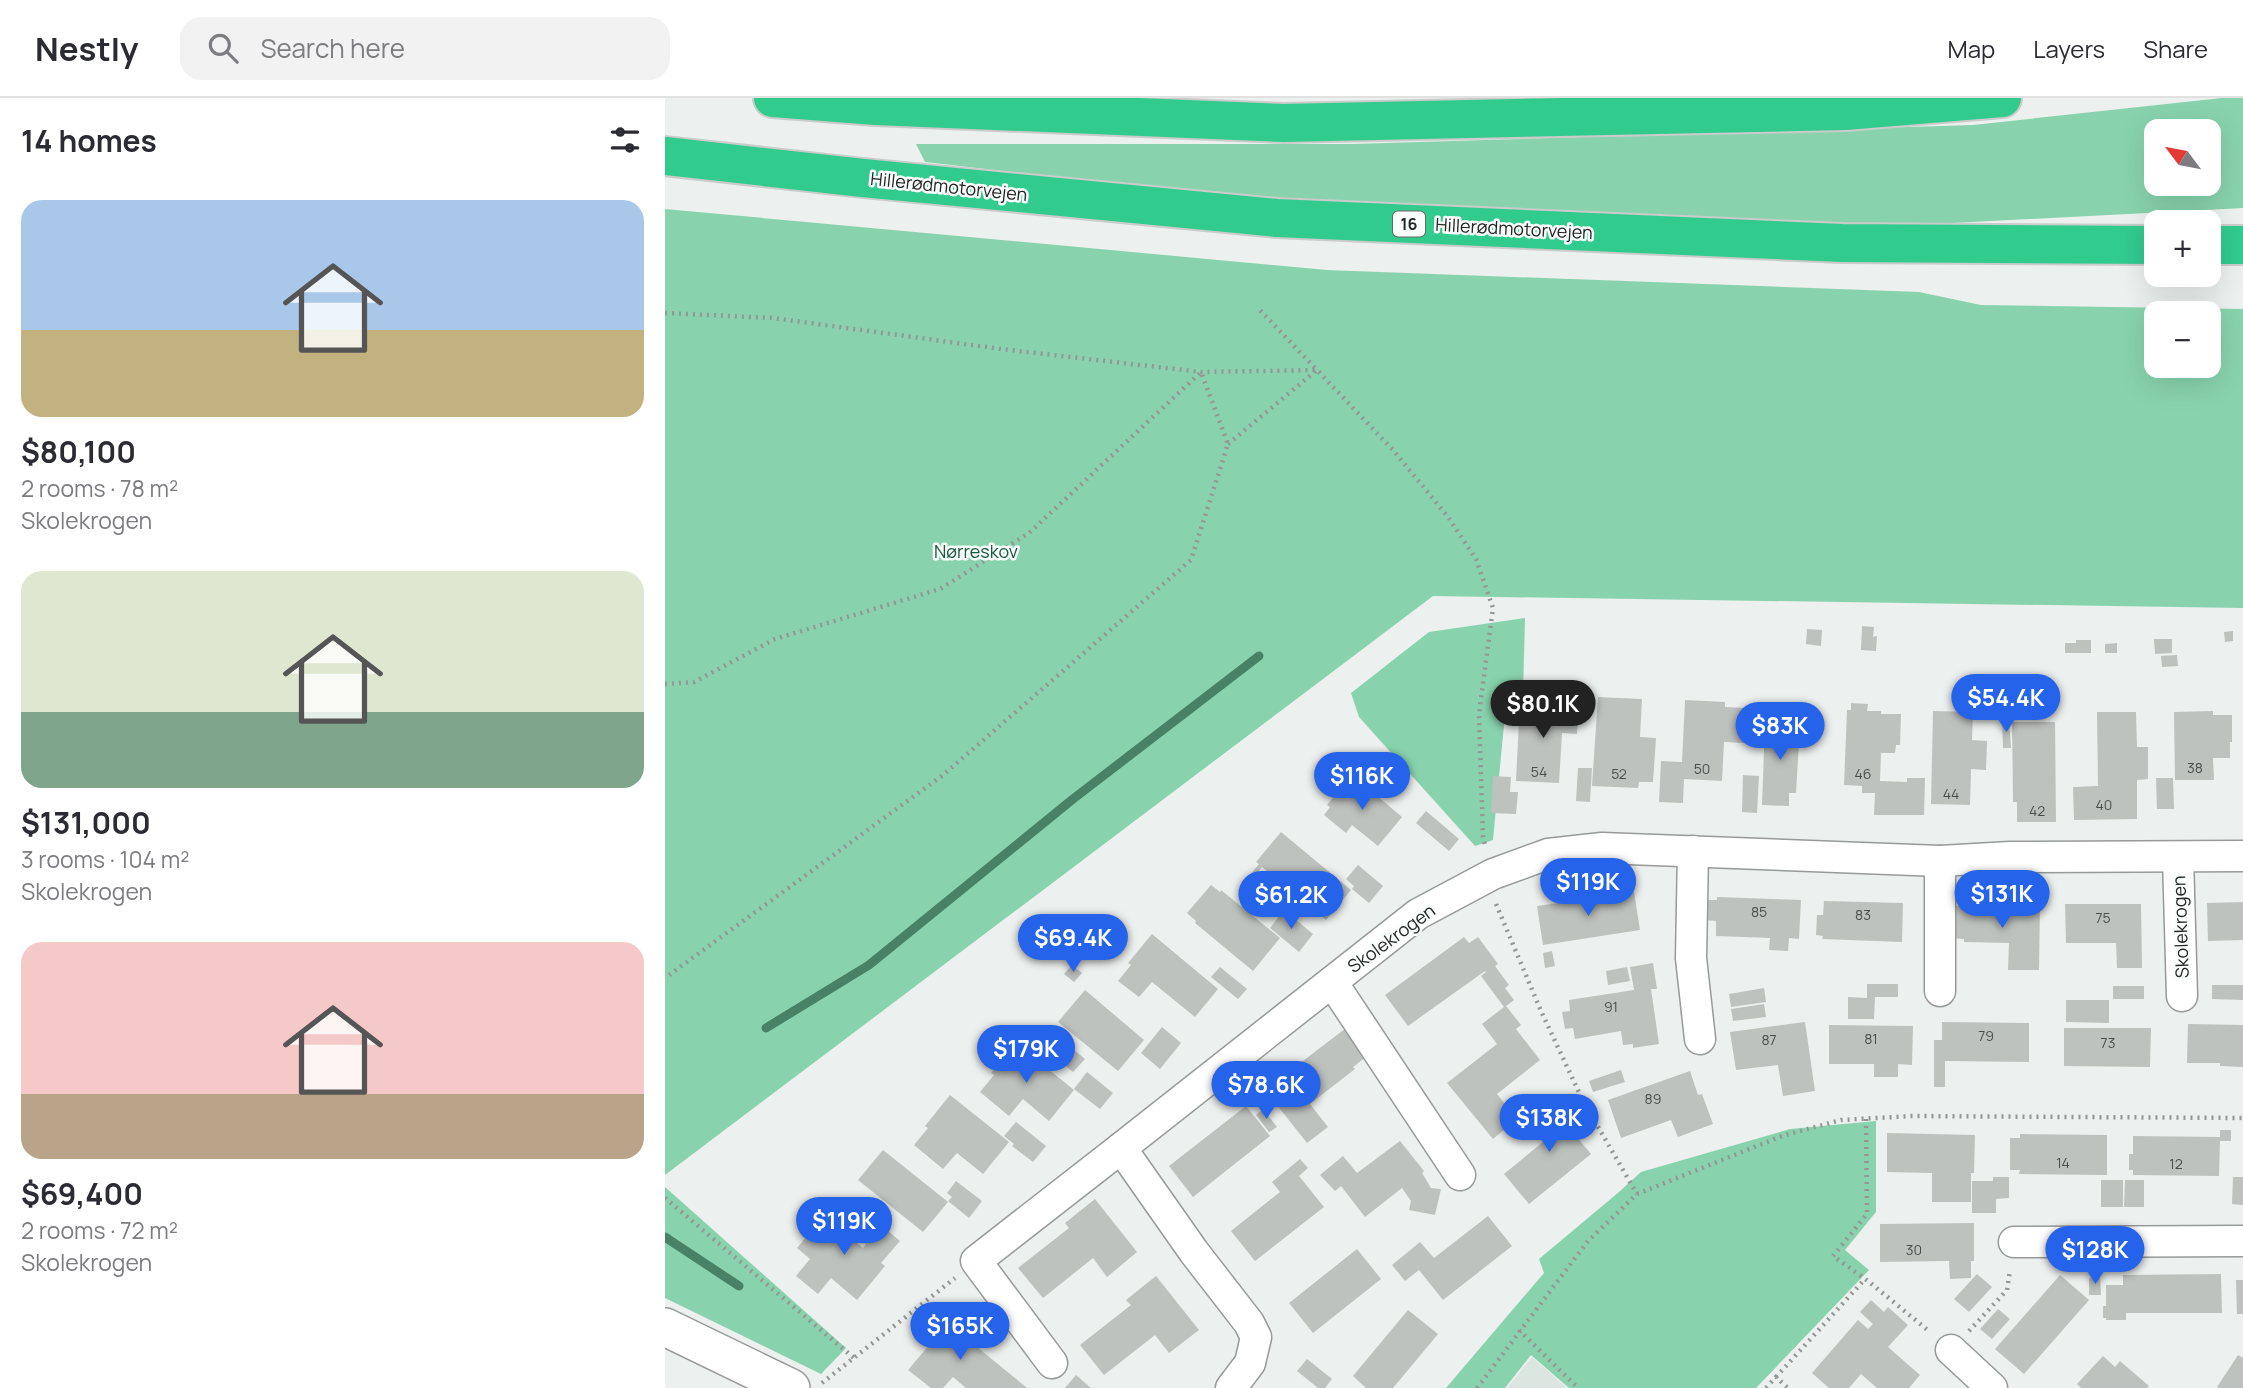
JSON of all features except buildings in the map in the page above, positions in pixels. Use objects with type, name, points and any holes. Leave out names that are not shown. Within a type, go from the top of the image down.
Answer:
[{"type":"highway","points":[[773,98],[876,106],[1283,123],[1845,111],[2002,98]]},
{"type":"highway","name":"Hillerødmotorvejen","points":[[665,156],[1277,218],[1842,243],[2144,245]]},
{"type":"street","name":"Skolekrogen","points":[[976,1261],[1418,914],[1493,874],[1548,854],[1602,848],[1940,861],[2010,857],[2243,856]]},
{"type":"street","points":[[1693,851],[1691,958],[1700,1039]]},
{"type":"street","name":"Skolekrogen","points":[[2178,858],[2182,996]]},
{"type":"street","points":[[1940,861],[1940,991]]},
{"type":"street","name":"Skolekrogen","points":[[1332,982],[1460,1175]]},
{"type":"street","points":[[1121,1148],[1194,1252],[1249,1323],[1256,1337],[1250,1363],[1231,1388]]},
{"type":"street","points":[[2014,1242],[2243,1241]]},
{"type":"street","points":[[976,1261],[1052,1363]]},
{"type":"street","points":[[665,1327],[791,1388]]},
{"type":"street","points":[[1951,1350],[1992,1388]]},
{"type":"path","points":[[1257,307],[1393,450],[1448,517],[1476,559]]},
{"type":"path","points":[[665,313],[773,318],[1001,349],[1201,372],[1317,370]]},
{"type":"path","points":[[665,978],[943,775],[1191,560],[1228,444],[1317,370]]},
{"type":"path","points":[[1201,372],[1228,444]]},
{"type":"path","points":[[665,684],[694,682],[775,639],[940,589],[1029,533],[1201,372]]},
{"type":"path","points":[[1477,1388],[1588,1241],[1637,1194],[1782,1136],[1841,1120],[1912,1116],[2243,1118]]},
{"type":"path","points":[[1866,1119],[1867,1214],[1833,1256],[1951,1350],[2007,1290],[2014,1242]]},
{"type":"path","points":[[665,1198],[854,1358]]},
{"type":"path","points":[[816,1388],[976,1261]]},
{"type":"path","points":[[1766,1388],[1865,1279]]},
{"type":"path","points":[[1519,1330],[1578,1388]]},
{"type":"path","points":[[1776,1377],[1788,1388]]},
{"type":"shaded area","points":[[1532,1357],[1567,1388],[1507,1388]]},
{"type":"green space","points":[[2243,98],[2243,208],[2144,210],[2144,213],[1896,226],[1327,209],[925,162],[916,144],[1353,144],[1973,125]]},
{"type":"green space","name":"Nørreskov","points":[[665,209],[1327,270],[1919,292],[1981,305],[2144,307],[2144,378],[2221,378],[2221,309],[2243,309],[2243,608],[1433,596],[665,1175]]},
{"type":"green space","points":[[1525,618],[1523,693],[1507,693],[1493,840],[1475,846],[1359,717],[1351,693],[1429,632]]},
{"type":"green space","points":[[1876,1121],[1876,1212],[1845,1250],[1869,1270],[1756,1388],[1569,1388],[1531,1355],[1505,1388],[1446,1388],[1544,1273],[1539,1259],[1641,1172],[1790,1129]]},
{"type":"green space","points":[[665,1187],[846,1348],[821,1374],[665,1298]]},
{"type":"waterway","points":[[766,1028],[869,965],[1073,799],[1259,656]]},
{"type":"waterway","points":[[665,1237],[739,1286]]}]
